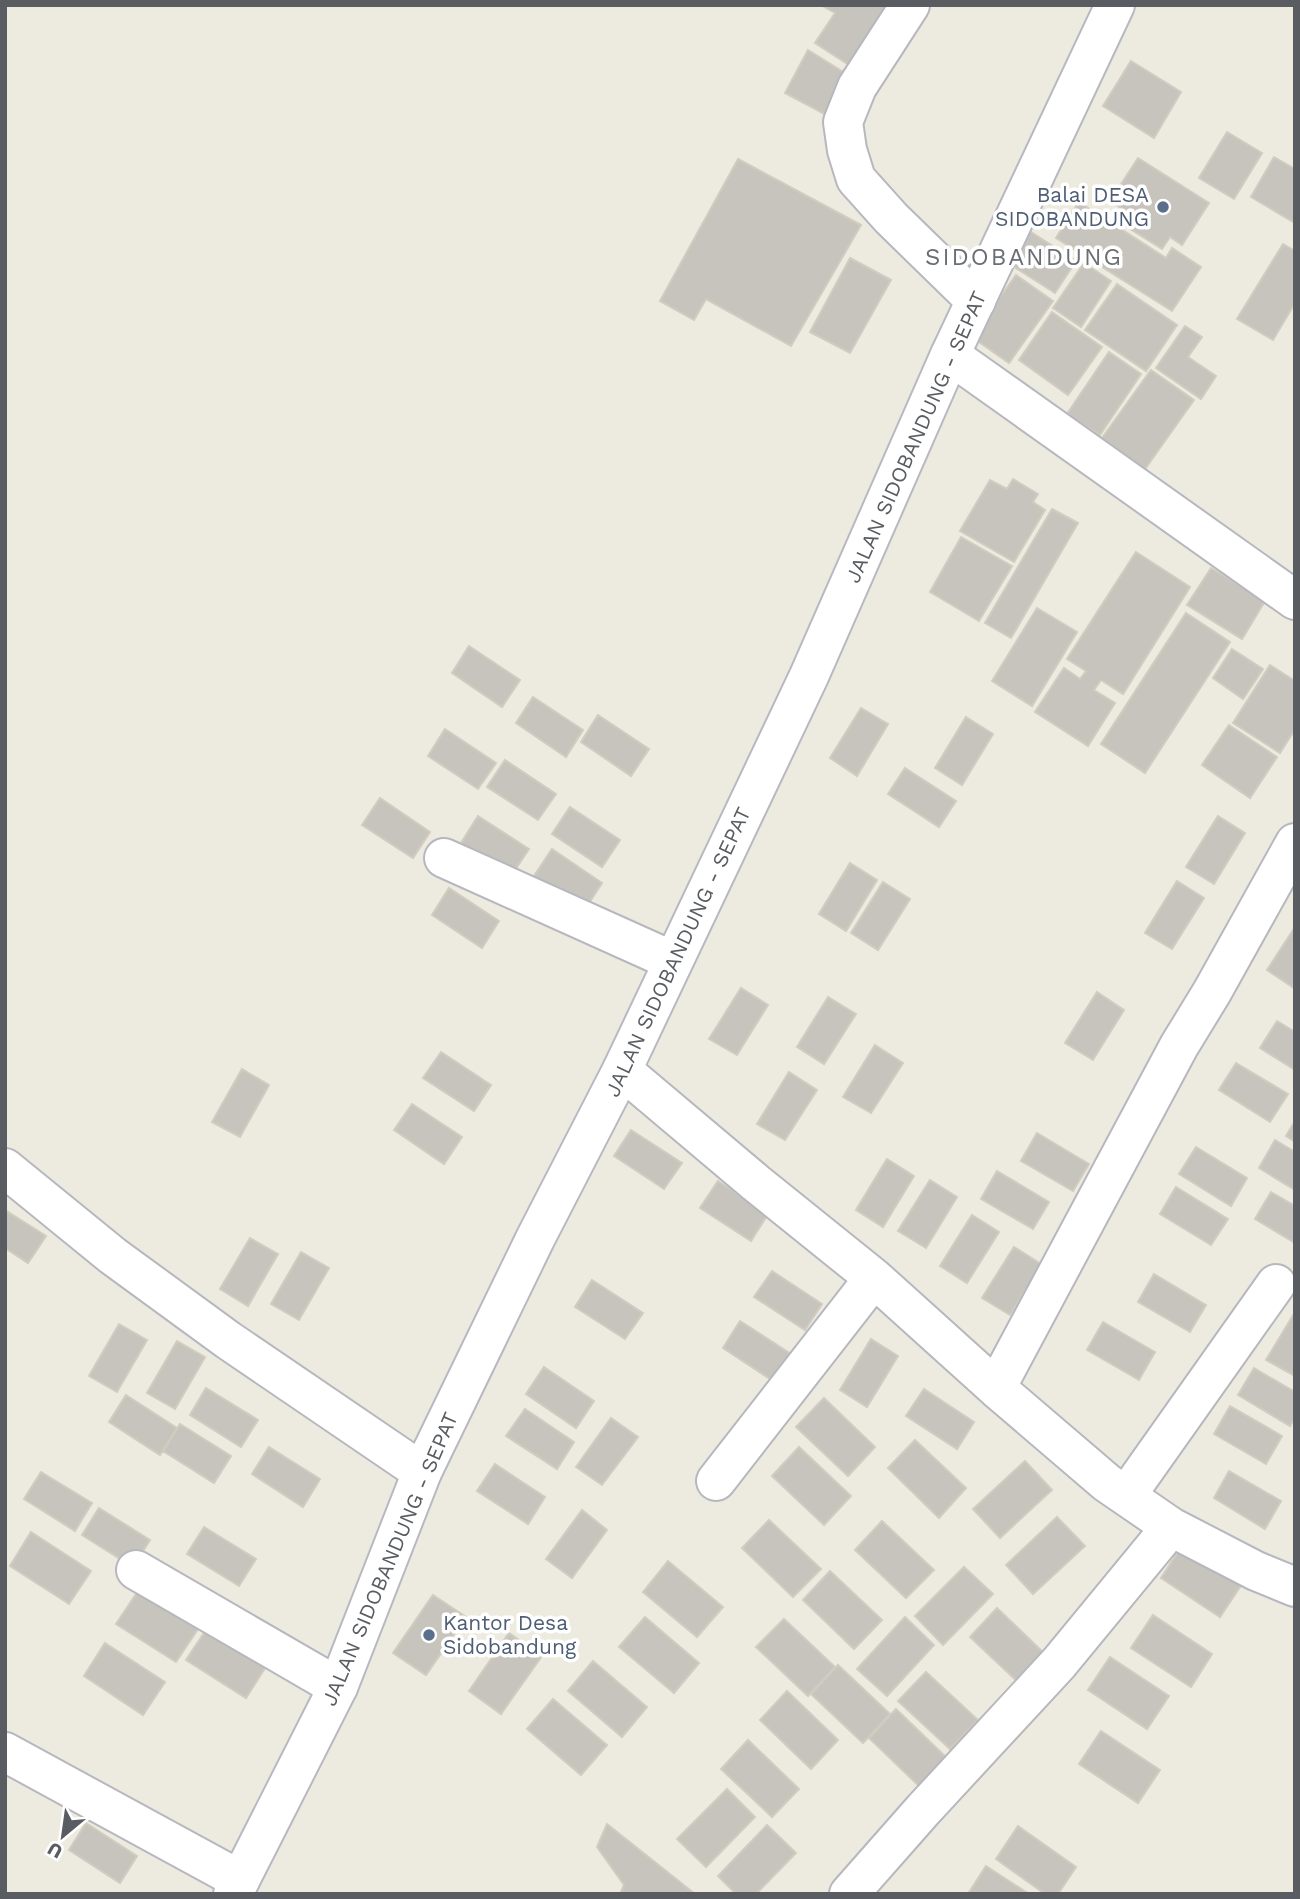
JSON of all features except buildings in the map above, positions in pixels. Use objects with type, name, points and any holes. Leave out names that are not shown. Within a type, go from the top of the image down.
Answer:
[{"type":"street","points":[[910,5],[857,87],[843,122],[847,150],[856,179],[891,218],[976,302]]},
{"type":"street","name":"JALAN SIDOBANDUNG - SEPAT","points":[[236,1887],[338,1687],[422,1472],[622,1070],[809,676],[950,355],[1115,5]]},
{"type":"street","points":[[950,355],[1295,600]]},
{"type":"street","points":[[996,1388],[1179,1046],[1295,843]]},
{"type":"street","points":[[444,858],[673,961]]},
{"type":"street","points":[[622,1070],[874,1278],[1107,1483],[1171,1527],[1256,1571],[1295,1587]]},
{"type":"street","points":[[5,1168],[145,1279],[228,1340],[422,1472]]},
{"type":"street","points":[[716,1481],[874,1278]]},
{"type":"street","points":[[1126,1496],[1276,1284]]},
{"type":"street","points":[[849,1894],[1059,1662],[1171,1527]]},
{"type":"street","points":[[136,1570],[338,1687]]},
{"type":"street","points":[[5,1752],[236,1887]]},
{"type":"place","name":"Balai DESA SIDOBANDUNG","points":[[1163,207]]},
{"type":"place","name":"Kantor Desa Sidobandung","points":[[429,1635]]},
{"type":"district","name":"SIDOBANDUNG","points":[[1024,257]]}]
